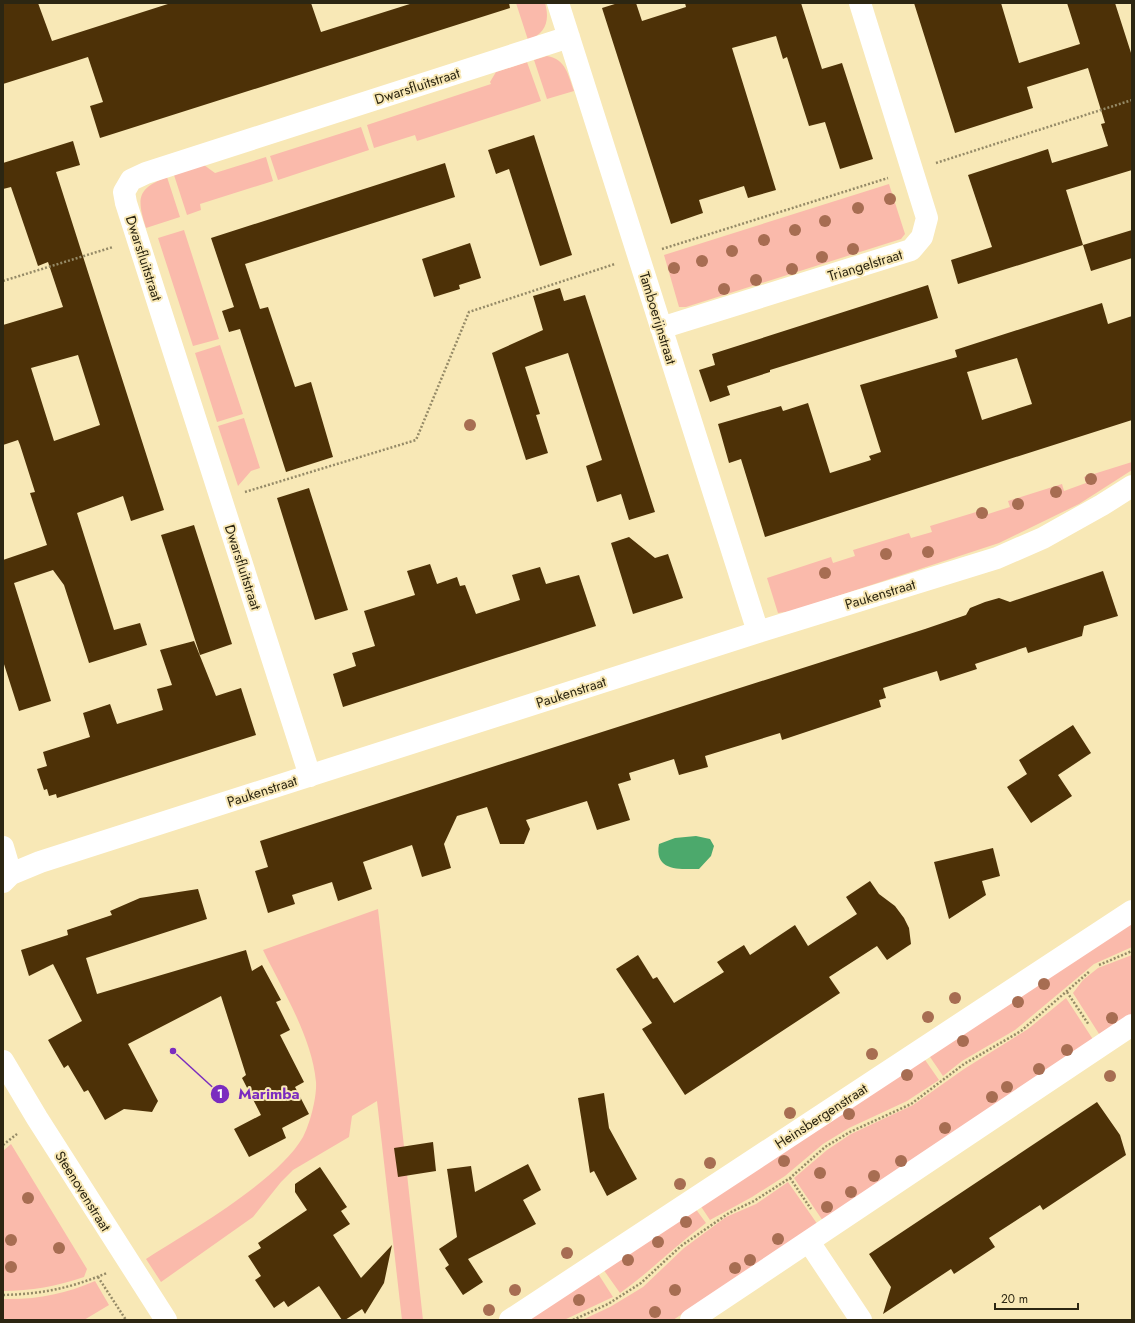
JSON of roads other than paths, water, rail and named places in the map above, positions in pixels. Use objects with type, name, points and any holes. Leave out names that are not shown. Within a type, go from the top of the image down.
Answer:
[{"type":"street","name":"Tamboerijnstraat","points":[[558,3],[589,94],[638,256],[758,632]]},
{"type":"street","name":"Triangelstraat","points":[[661,328],[911,250],[922,237],[927,218],[860,3]]},
{"type":"street","name":"Dwarsfluitstraat","points":[[310,776],[126,203],[124,192],[132,180],[146,173],[569,37]]},
{"type":"street","name":"Paukenstraat","points":[[7,878],[40,862],[758,632],[997,558],[1043,538],[1102,505],[1132,486]]},
{"type":"street","points":[[3,847],[7,878]]},
{"type":"street","name":"Heinsbergenstraat","points":[[510,1320],[1132,911]]},
{"type":"street","points":[[691,1320],[1102,1046],[1130,1031]]},
{"type":"street","name":"Steenovenstraat","points":[[3,1060],[37,1118],[166,1320]]},
{"type":"street","points":[[817,1236],[861,1320]]},
{"type":"place","name":"Marimba","points":[[173,1051]]}]
